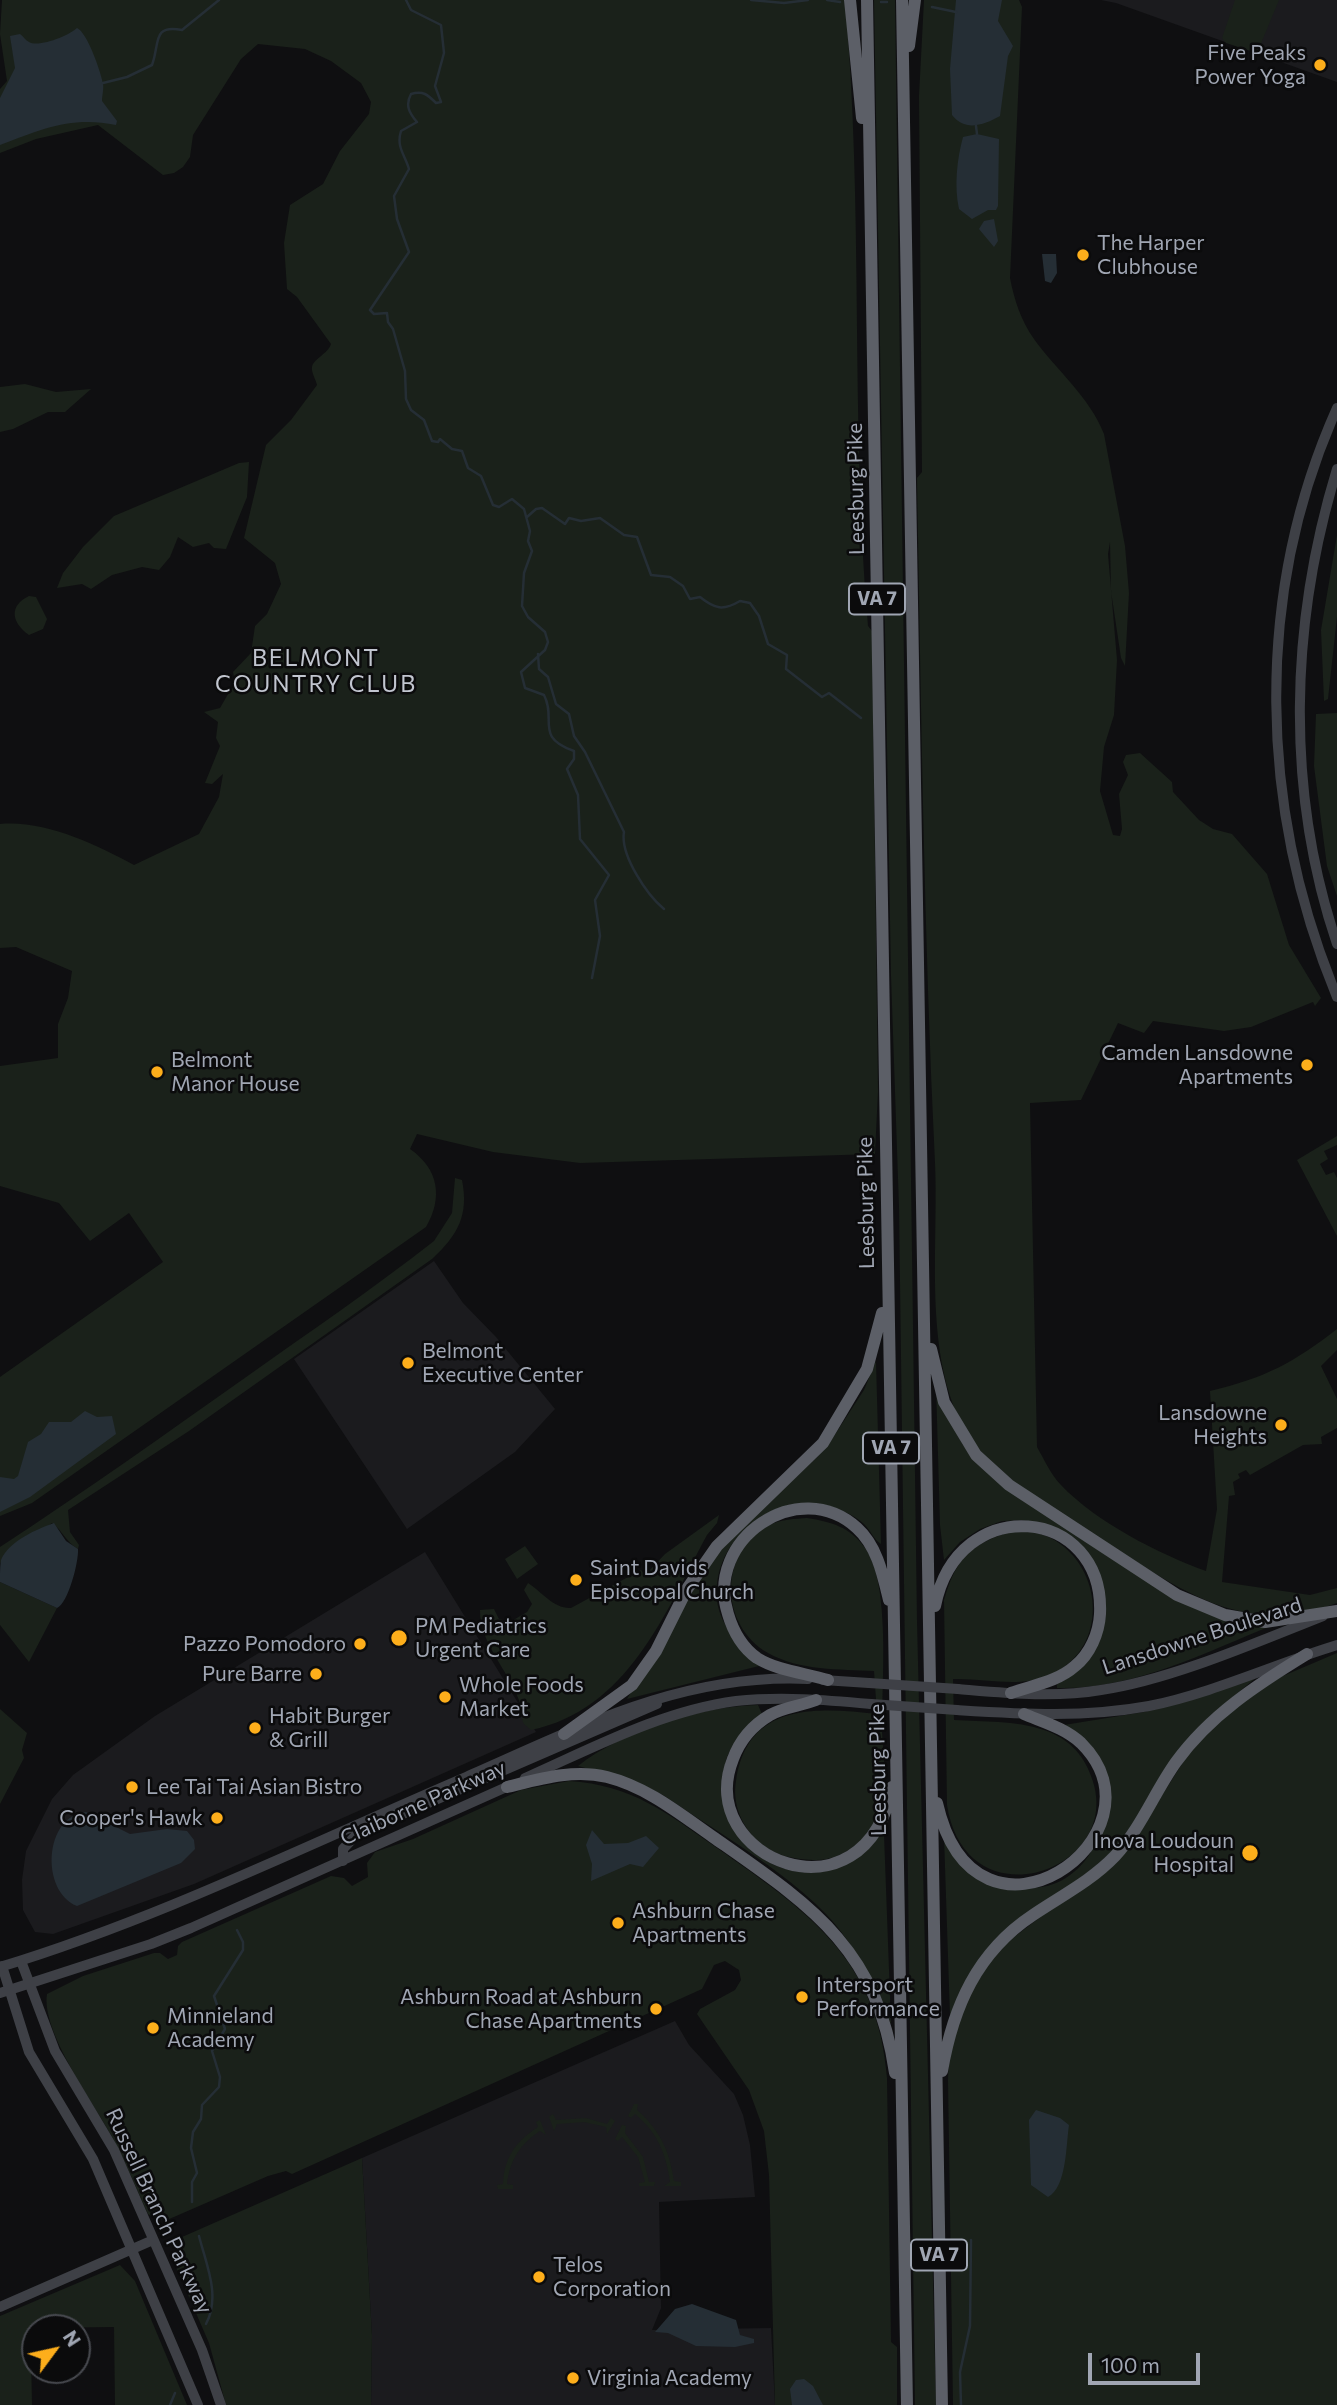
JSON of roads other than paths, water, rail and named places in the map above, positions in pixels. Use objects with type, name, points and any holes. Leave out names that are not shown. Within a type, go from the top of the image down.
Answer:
[{"type":"highway","points":[[850,0],[870,199]]},
{"type":"highway","name":"Leesburg Pike","points":[[867,0],[907,2405]]},
{"type":"highway","name":"VA 7","points":[[902,0],[942,2405]]},
{"type":"highway","points":[[904,88],[915,0]]},
{"type":"highway","points":[[564,1734],[632,1685],[656,1651],[687,1589],[717,1546],[736,1524],[805,1462],[838,1421],[855,1394],[875,1348],[887,1260]]},
{"type":"highway","points":[[924,1308],[933,1360],[953,1421],[975,1455],[1009,1485],[1177,1595],[1208,1610],[1265,1622],[1337,1611]]},
{"type":"highway","points":[[828,1680],[773,1666],[756,1657],[733,1629],[724,1603],[724,1576],[733,1551],[752,1529],[777,1516],[798,1510],[820,1511],[847,1520],[866,1538],[880,1566],[895,1636]]},
{"type":"highway","points":[[930,1630],[942,1578],[954,1558],[974,1539],[1002,1527],[1018,1525],[1052,1532],[1068,1543],[1091,1569],[1097,1587],[1099,1621],[1094,1641],[1084,1657],[1063,1675],[1012,1693]]},
{"type":"highway","points":[[936,2106],[949,2030],[971,1979],[989,1954],[1020,1924],[1088,1880],[1117,1854],[1134,1833],[1178,1760],[1204,1730],[1257,1685],[1307,1654]]},
{"type":"highway","points":[[816,1700],[772,1714],[750,1731],[736,1752],[728,1779],[731,1809],[744,1836],[756,1848],[788,1864],[804,1867],[835,1864],[850,1858],[880,1826],[890,1800],[897,1763]]},
{"type":"highway","points":[[932,1770],[947,1835],[964,1861],[976,1871],[1005,1883],[1021,1884],[1036,1883],[1063,1872],[1085,1852],[1099,1826],[1104,1791],[1100,1774],[1082,1744],[1068,1733],[1024,1714]]},
{"type":"highway","points":[[507,1787],[563,1775],[584,1774],[624,1783],[659,1800],[809,1906],[840,1939],[878,2005],[891,2046],[903,2125]]},
{"type":"main road","points":[[1337,408],[1309,480],[1290,555],[1280,618],[1276,706],[1279,774],[1289,845],[1310,927],[1337,997]]},
{"type":"main road","points":[[1337,469],[1310,574],[1299,692],[1302,768],[1314,858],[1337,944]]},
{"type":"main road","name":"Lansdowne Boulevard","points":[[869,1683],[1060,1695],[1129,1685],[1337,1611]]},
{"type":"main road","points":[[1024,1714],[1083,1715],[1152,1705],[1337,1645]]},
{"type":"main road","name":"Claiborne Parkway","points":[[1,1967],[150,1916],[564,1734],[655,1698],[690,1689],[757,1679],[869,1683]]},
{"type":"main road","points":[[342,1861],[343,1849],[357,1834],[690,1689]]},
{"type":"main road","name":"Claiborne Parkway","points":[[4,1991],[151,1944],[642,1726],[678,1714],[744,1700],[816,1700],[1024,1714]]},
{"type":"main road","name":"Russell Branch Parkway","points":[[21,1961],[55,2051],[114,2150],[202,2350],[221,2405]]},
{"type":"main road","name":"Russell Branch Parkway","points":[[1,1967],[4,1991],[29,2052],[93,2159],[198,2405]]},
{"type":"main road","points":[[0,2307],[153,2240]]},
{"type":"waterway","points":[[103,83],[127,77],[152,65],[161,33],[172,29],[182,30],[219,0]]},
{"type":"waterway","points":[[406,0],[411,10],[441,25],[444,53],[435,86],[441,102],[436,103],[422,93],[411,94],[409,98],[409,109],[417,122],[401,131],[400,146],[409,169],[394,196],[397,219],[409,252],[370,310],[374,314],[387,313],[405,371],[406,399],[411,410],[424,420],[432,441],[438,442],[440,439],[452,449],[462,451],[468,468],[481,476],[493,505],[499,507],[512,499],[524,509],[532,551],[524,573],[522,606],[528,617],[545,632],[548,642],[545,650],[521,672],[525,688],[544,695],[549,712],[550,734],[554,740],[574,751],[574,759],[567,769],[578,795],[580,839],[609,875],[595,900],[600,936],[592,978]]},
{"type":"waterway","points":[[751,0],[784,3],[808,0]]},
{"type":"waterway","points":[[827,0],[840,2]]},
{"type":"waterway","points":[[881,2],[887,2]]},
{"type":"waterway","points":[[932,7],[956,12]]},
{"type":"waterway","points":[[976,126],[977,134]]},
{"type":"waterway","points":[[527,517],[536,509],[542,508],[565,524],[569,518],[581,521],[600,518],[624,535],[637,537],[651,575],[670,577],[683,586],[690,599],[700,597],[719,607],[740,601],[750,603],[759,616],[768,644],[787,655],[786,669],[822,697],[829,693],[861,718]]},
{"type":"waterway","points":[[538,654],[539,669],[548,677],[556,704],[569,714],[574,736],[585,752],[624,832],[630,863],[643,885],[664,909]]},
{"type":"waterway","points":[[192,2202],[192,2182],[197,2173],[191,2148],[193,2132],[201,2119],[202,2105],[219,2087],[220,2077],[212,2051],[225,2029],[214,1996],[243,1950],[243,1942],[237,1930]]},
{"type":"waterway","points":[[199,2236],[212,2291],[206,2324]]},
{"type":"waterway","points":[[961,2405],[960,2372],[970,2326],[971,2240]]},
{"type":"waterway","points":[[170,2405],[175,2393]]},
{"type":"place","name":"Five Peaks Power Yoga","points":[[1320,65]]},
{"type":"place","name":"The Harper Clubhouse","points":[[1083,255]]},
{"type":"place","name":"Camden Lansdowne Apartments","points":[[1307,1065]]},
{"type":"place","name":"Belmont Manor House","points":[[157,1072]]},
{"type":"place","name":"Belmont Executive Center","points":[[408,1363]]},
{"type":"place","name":"Lansdowne Heights","points":[[1281,1425]]},
{"type":"place","name":"Saint Davids Episcopal Church","points":[[576,1580]]},
{"type":"place","name":"PM Pediatrics Urgent Care","points":[[399,1638]]},
{"type":"place","name":"Pazzo Pomodoro","points":[[360,1644]]},
{"type":"place","name":"Pure Barre","points":[[316,1674]]},
{"type":"place","name":"Whole Foods Market","points":[[445,1697]]},
{"type":"place","name":"Habit Burger & Grill","points":[[255,1728]]},
{"type":"place","name":"Lee Tai Tai Asian Bistro","points":[[132,1787]]},
{"type":"place","name":"Cooper's Hawk","points":[[217,1818]]},
{"type":"place","name":"Inova Loudoun Hospital","points":[[1250,1853]]},
{"type":"place","name":"Ashburn Chase Apartments","points":[[618,1923]]},
{"type":"place","name":"Intersport Performance","points":[[802,1997]]},
{"type":"place","name":"Ashburn Road at Ashburn Chase Apartments","points":[[656,2009]]},
{"type":"place","name":"Minnieland Academy","points":[[153,2028]]},
{"type":"place","name":"Telos Corporation","points":[[539,2277]]},
{"type":"place","name":"Virginia Academy","points":[[573,2378]]},
{"type":"district","name":"BELMONT COUNTRY CLUB","points":[[316,671]]}]
